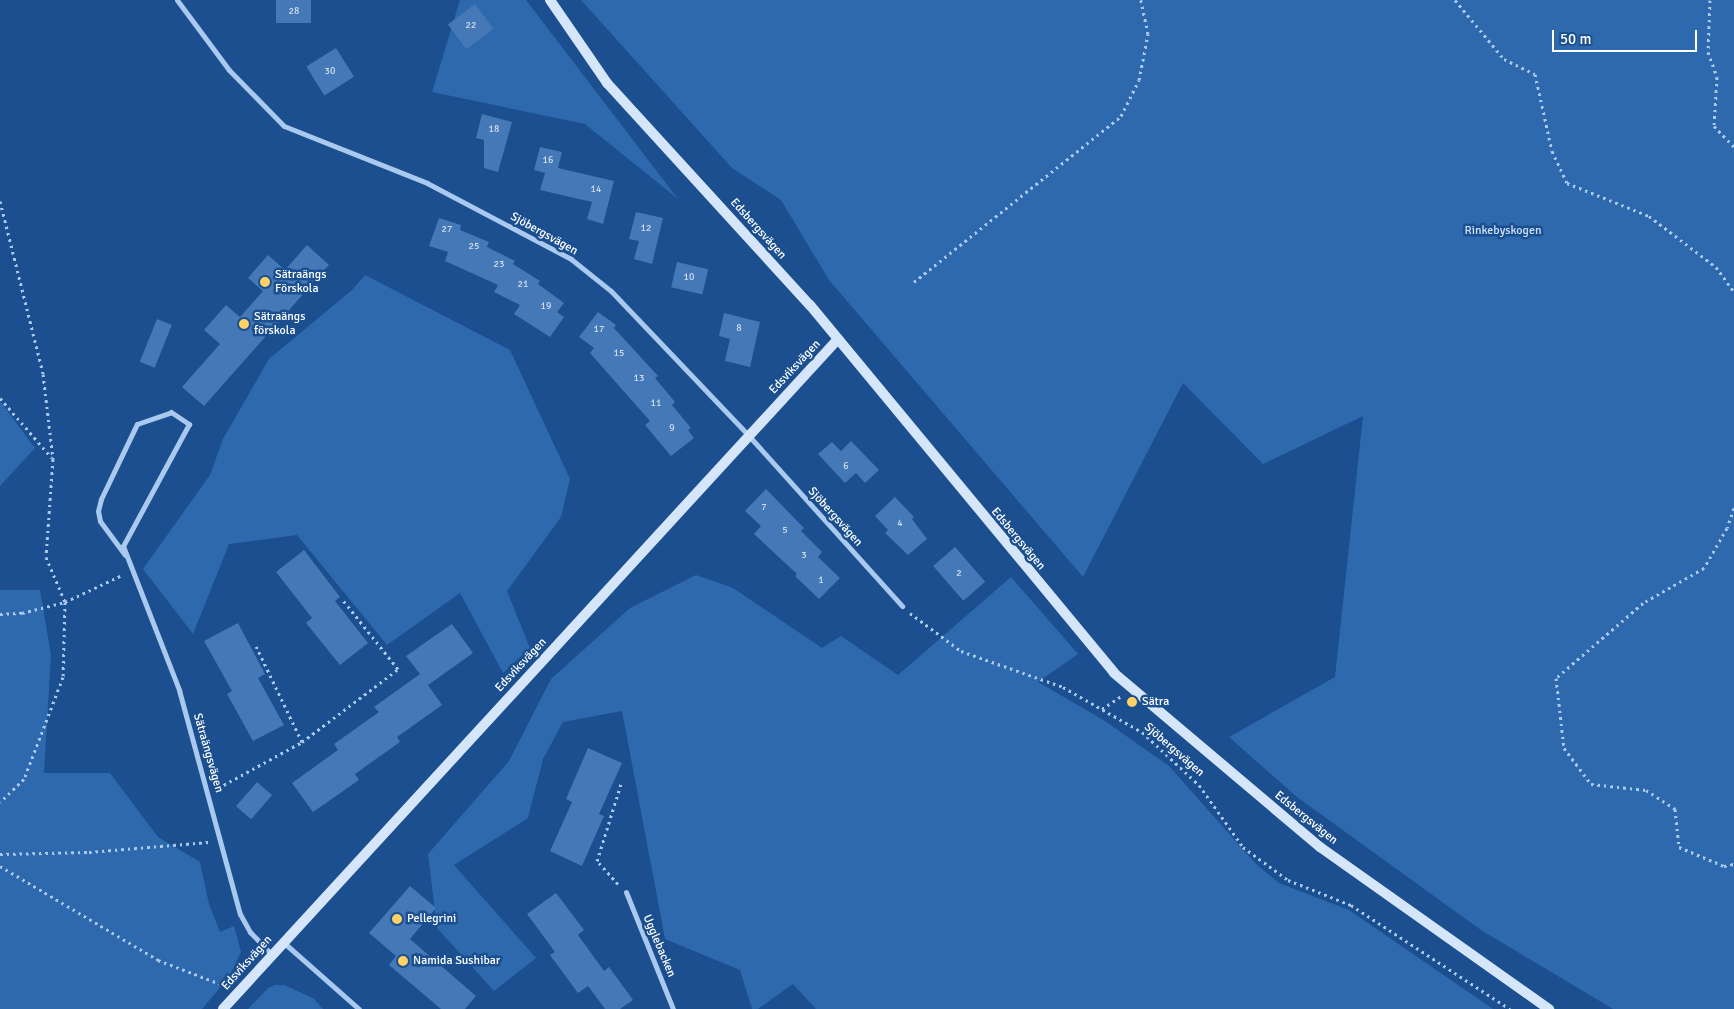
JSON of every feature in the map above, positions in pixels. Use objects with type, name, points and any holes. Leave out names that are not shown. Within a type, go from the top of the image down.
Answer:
[{"type":"main road","name":"Edsbergsvägen","points":[[550,0],[608,83],[838,339],[1108,666],[1131,688],[1320,847],[1550,1009]]},
{"type":"main road","name":"Edsviksvägen","points":[[223,1009],[271,954],[838,339]]},
{"type":"street","name":"Sjöbergsvägen","points":[[177,0],[229,70],[284,126],[427,182],[571,259],[611,291],[749,436],[902,606]]},
{"type":"street","name":"Sätraängsvägen","points":[[125,554],[100,521],[98,511],[101,499],[137,424],[171,412],[189,424],[123,546],[131,571],[179,690],[209,793],[228,880],[240,914],[250,932],[271,954]]},
{"type":"street","name":"Ugglebacken","points":[[626,892],[673,1009]]},
{"type":"street","points":[[283,942],[359,1009]]},
{"type":"path","points":[[914,282],[1121,116],[1139,80],[1148,34],[1141,0]]},
{"type":"path","points":[[1456,0],[1504,59],[1535,74],[1552,151],[1567,183],[1649,216],[1716,267],[1734,292]]},
{"type":"path","points":[[1710,0],[1708,52],[1717,77],[1714,126],[1734,147]]},
{"type":"path","points":[[0,201],[43,374],[53,459],[46,556],[65,602],[63,677],[24,779],[0,802]]},
{"type":"path","points":[[0,398],[53,459]]},
{"type":"path","points":[[1734,508],[1728,528],[1704,568],[1643,604],[1556,678],[1564,748],[1591,784],[1646,790],[1675,809],[1679,847],[1724,866],[1734,864]]},
{"type":"path","points":[[0,614],[22,613],[65,602],[131,571]]},
{"type":"path","points":[[209,793],[302,742],[398,669],[343,600]]},
{"type":"path","name":"Sjöbergsvägen","points":[[902,606],[961,651],[1063,687],[1142,732],[1199,785],[1243,847],[1281,875],[1350,905],[1510,1009]]},
{"type":"path","points":[[256,646],[302,742]]},
{"type":"path","points":[[1102,710],[1131,688]]},
{"type":"path","points":[[621,784],[597,861],[626,892]]},
{"type":"path","points":[[0,854],[89,852],[221,841]]},
{"type":"path","points":[[0,866],[158,960],[227,986],[234,978],[247,982]]},
{"type":"green space","points":[[460,0],[526,0],[678,199],[585,124],[432,92]]},
{"type":"green space","name":"Rinkebyskogen","points":[[581,0],[1734,0],[1734,1009],[1613,1009],[1481,930],[1297,797],[1229,737],[1335,677],[1363,416],[1263,464],[1183,383],[1083,577],[829,280],[781,200],[732,168]]},
{"type":"green space","points":[[365,275],[510,350],[570,479],[561,517],[507,591],[530,648],[503,673],[460,593],[387,645],[297,535],[229,544],[193,634],[143,569],[210,475],[223,439],[269,359],[352,290]]},
{"type":"green space","points":[[0,401],[35,448],[0,486]]},
{"type":"green space","points":[[696,575],[733,588],[822,648],[841,636],[898,675],[1011,577],[1078,654],[1038,682],[1105,721],[1169,766],[1256,864],[1279,883],[1349,910],[1493,1009],[816,1009],[793,984],[758,1009],[752,1009],[740,970],[665,939],[622,711],[563,722],[543,759],[528,818],[454,865],[536,958],[494,991],[437,928],[428,854],[509,761],[551,679],[630,608]]},
{"type":"green space","points":[[0,590],[40,590],[51,655],[44,773],[110,773],[158,837],[200,862],[209,904],[220,932],[234,926],[241,952],[229,977],[202,1009],[0,1009]]},
{"type":"green space","points":[[275,985],[284,985],[313,998],[323,1009],[248,1009],[268,988]]},
{"type":"building","points":[[276,0],[311,0],[311,23],[276,23]]},
{"type":"building","points":[[475,4],[494,29],[467,49],[448,24]]},
{"type":"building","points":[[336,48],[354,77],[324,95],[306,67]]},
{"type":"building","points":[[482,114],[512,122],[498,172],[484,168],[484,140],[476,138]]},
{"type":"building","points":[[540,147],[562,152],[558,168],[614,181],[603,224],[587,219],[592,202],[540,190],[545,173],[534,170]]},
{"type":"building","points":[[636,212],[663,218],[652,264],[634,259],[639,241],[629,239]]},
{"type":"building","points":[[439,218],[461,225],[460,230],[489,242],[487,247],[515,261],[513,264],[540,281],[538,284],[564,303],[557,312],[564,317],[550,337],[514,314],[520,305],[494,292],[498,285],[445,261],[448,252],[429,246]]},
{"type":"building","name":"Sätraängs förskola","points":[[307,245],[329,265],[204,406],[182,387],[220,344],[204,330],[226,305],[240,317],[263,291],[248,278],[268,255],[285,270]]},
{"type":"building","points":[[677,262],[708,269],[702,295],[671,287]]},
{"type":"building","points":[[598,312],[616,325],[614,328],[658,376],[655,378],[675,402],[672,405],[691,428],[688,430],[694,438],[671,456],[645,425],[650,421],[590,353],[594,348],[579,337]]},
{"type":"building","points":[[724,313],[760,322],[750,367],[725,361],[730,339],[719,336]]},
{"type":"building","points":[[157,319],[172,325],[155,368],[140,362]]},
{"type":"building","points":[[851,441],[879,470],[865,483],[856,473],[845,483],[818,454],[832,442],[841,451]]},
{"type":"building","points":[[766,489],[804,528],[801,531],[822,552],[818,557],[840,578],[819,599],[795,576],[797,574],[754,534],[761,526],[745,511]]},
{"type":"building","points":[[895,497],[914,517],[912,519],[927,539],[908,555],[885,533],[888,530],[875,516]]},
{"type":"building","points":[[955,547],[985,582],[963,601],[933,566]]},
{"type":"building","points":[[304,550],[340,597],[335,601],[368,643],[340,665],[306,623],[312,618],[276,572]]},
{"type":"building","points":[[238,623],[265,674],[258,678],[284,725],[253,741],[227,694],[232,691],[204,641]]},
{"type":"building","points":[[452,624],[473,653],[428,685],[442,705],[397,737],[400,742],[355,774],[359,780],[313,812],[292,783],[338,750],[334,744],[379,712],[374,707],[420,674],[406,656]]},
{"type":"building","points":[[588,748],[622,763],[599,814],[604,816],[582,866],[550,851],[572,802],[566,799]]},
{"type":"building","points":[[257,782],[272,795],[251,819],[236,806]]},
{"type":"building","points":[[410,886],[436,908],[410,939],[476,996],[465,1009],[441,1009],[389,965],[396,956],[369,933]]},
{"type":"building","points":[[556,893],[584,930],[578,935],[604,971],[609,967],[633,1000],[620,1009],[605,1009],[588,986],[578,993],[550,955],[555,952],[527,914]]},
{"type":"place","name":"Sätraängs Förskola","points":[[265,282]]},
{"type":"place","name":"Sätraängs förskola","points":[[244,324]]},
{"type":"place","name":"Sätra","points":[[1132,702]]},
{"type":"place","name":"Pellegrini","points":[[397,919]]},
{"type":"place","name":"Namida Sushibar","points":[[403,961]]}]
